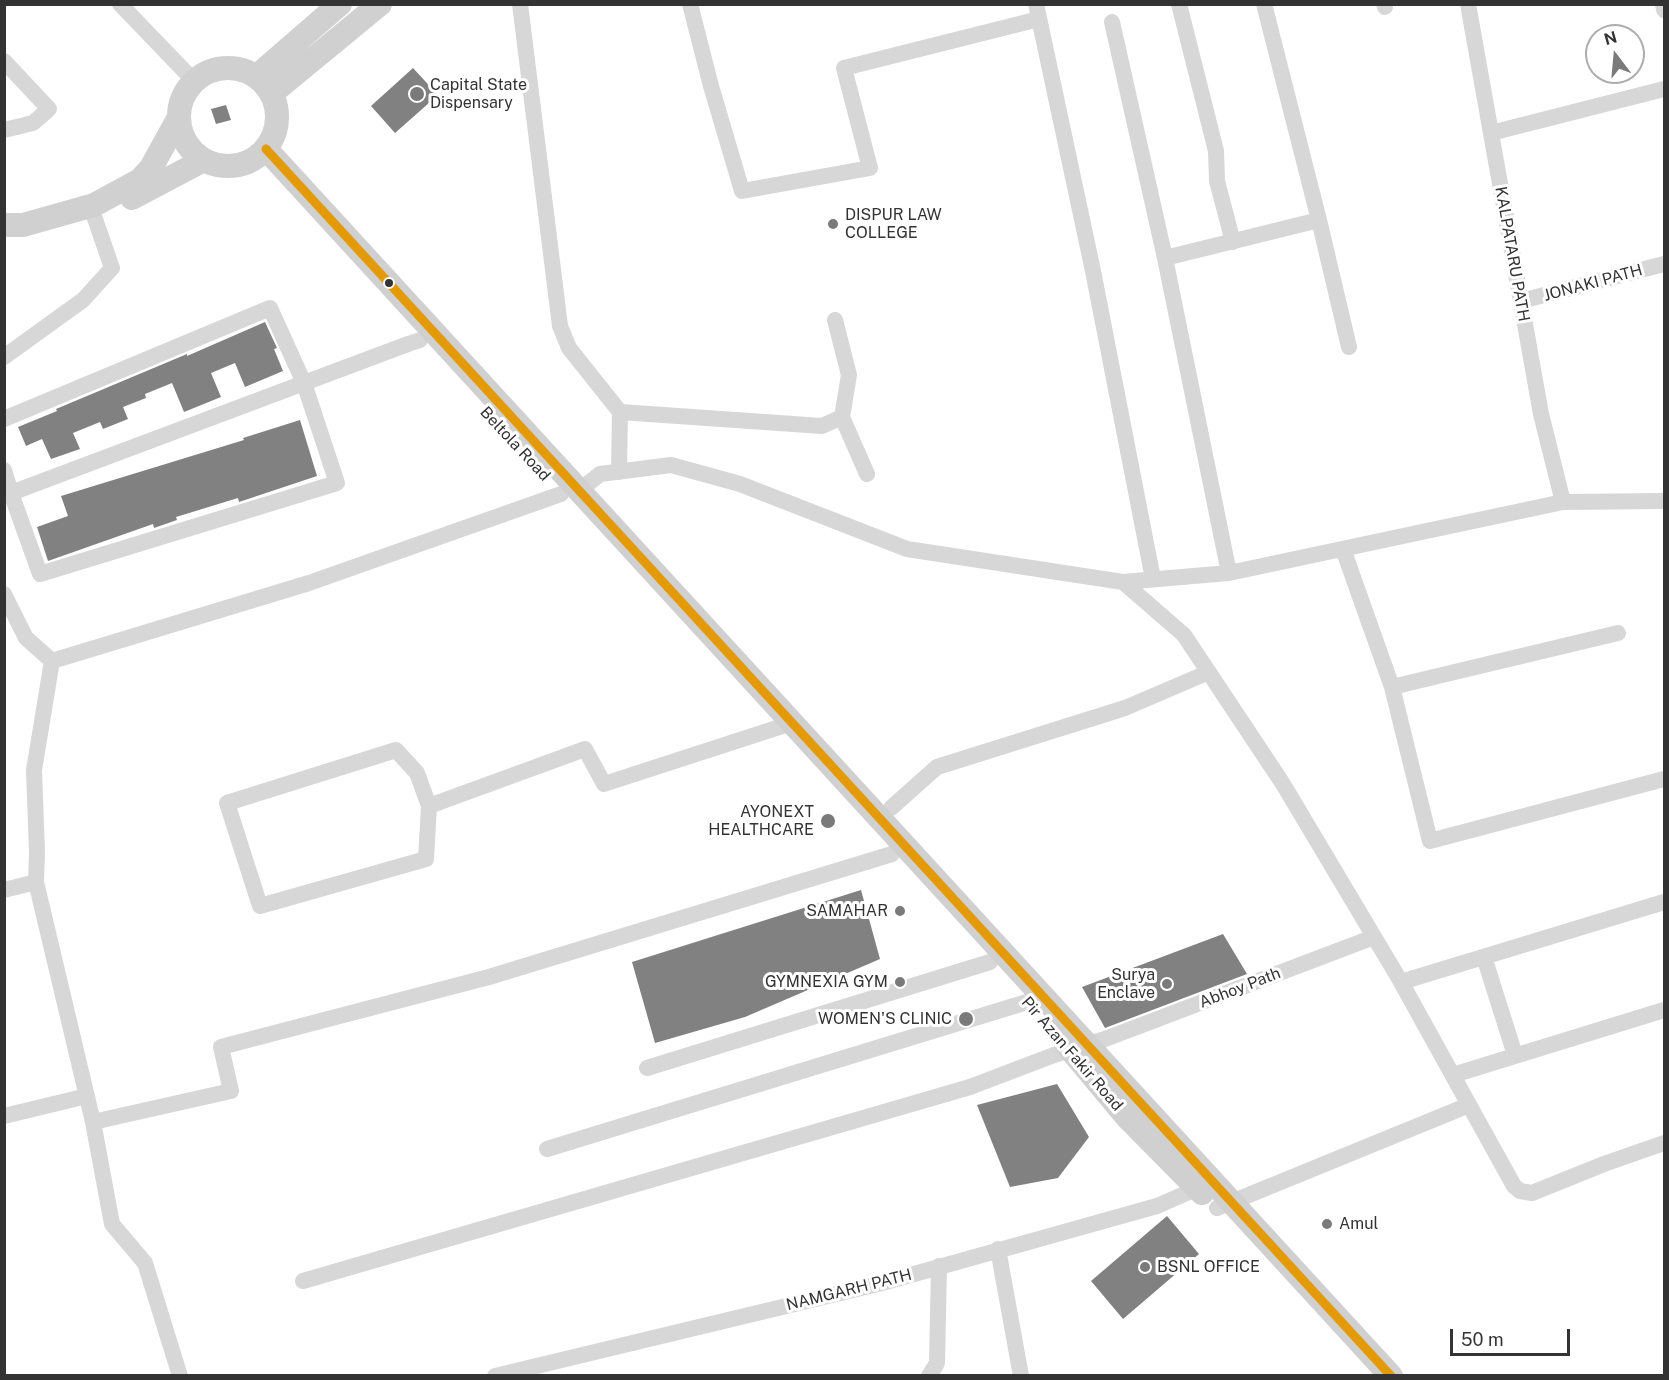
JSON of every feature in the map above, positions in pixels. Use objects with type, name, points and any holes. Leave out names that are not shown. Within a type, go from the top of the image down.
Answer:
[{"type":"main road","points":[[264,85],[340,4]]},
{"type":"main road","points":[[264,85],[380,4]]},
{"type":"main road","points":[[225,68],[241,69],[264,85],[277,107],[277,122],[274,136],[260,154],[238,165],[220,166],[194,153],[180,131],[178,118],[185,92],[194,81],[208,71],[225,68]]},
{"type":"main road","points":[[4,225],[23,225],[94,205],[140,180],[151,168],[178,118]]},
{"type":"main road","name":"Beltola Road","points":[[260,154],[420,340],[570,493]]},
{"type":"main road","name":"Pir Azan Fakir Road","points":[[260,154],[784,726],[1088,1045],[1370,1376]]},
{"type":"main road","points":[[4,241],[23,240],[128,200],[204,160]]},
{"type":"main road","name":"Pir Azan Fakir Road","points":[[784,726],[892,854],[1027,1002],[1088,1045],[1127,1117],[1198,1188],[1224,1205],[1391,1376]]},
{"type":"street","points":[[120,4],[194,81]]},
{"type":"street","points":[[520,4],[560,326],[569,348],[620,412],[619,472]]},
{"type":"street","points":[[690,4],[742,191],[870,168],[844,68],[1037,12],[1093,271],[1153,579]]},
{"type":"street","points":[[1179,4],[1216,151],[1217,180],[1233,242]]},
{"type":"street","points":[[1264,4],[1349,348]]},
{"type":"street","name":"KALPATARU PATH","points":[[1468,4],[1541,414],[1563,502]]},
{"type":"street","points":[[1663,4],[1665,10]]},
{"type":"street","points":[[1112,22],[1165,258],[1229,573]]},
{"type":"street","points":[[4,62],[49,109],[33,123],[4,130]]},
{"type":"street","points":[[1491,133],[1665,89]]},
{"type":"street","points":[[4,357],[83,300],[112,268],[93,213]]},
{"type":"street","points":[[1165,258],[1319,220]]},
{"type":"street","name":"JONAKI PATH","points":[[1521,301],[1665,264]]},
{"type":"street","points":[[4,419],[270,309],[304,383],[337,483],[40,574],[4,470]]},
{"type":"street","points":[[836,320],[849,375],[842,417],[867,474]]},
{"type":"street","points":[[11,493],[420,340]]},
{"type":"street","points":[[620,412],[822,426],[842,417]]},
{"type":"street","points":[[52,661],[309,583],[570,493],[600,474],[671,465],[741,484],[907,549],[1123,582],[1229,573],[1563,502],[1665,501]]},
{"type":"street","points":[[1343,549],[1392,687],[1430,842],[1665,779]]},
{"type":"street","points":[[1123,582],[1184,635],[1283,784],[1401,982],[1514,1186],[1520,1191],[1532,1193],[1604,1164],[1665,1143]]},
{"type":"street","points":[[4,594],[26,638],[52,661]]},
{"type":"street","points":[[1392,687],[1618,633]]},
{"type":"street","points":[[52,661],[34,770],[36,882],[93,1122],[111,1224],[145,1263],[180,1376]]},
{"type":"street","points":[[891,808],[937,766],[1125,708],[1209,672]]},
{"type":"street","points":[[429,806],[585,749],[604,784],[784,726]]},
{"type":"street","points":[[396,750],[417,773],[429,806],[426,859],[260,906],[227,803],[396,750]]},
{"type":"street","points":[[93,1122],[231,1091],[221,1047],[489,977],[892,854]]},
{"type":"street","points":[[4,890],[36,882]]},
{"type":"street","points":[[1401,982],[1665,902]]},
{"type":"street","name":"Abhoy Path","points":[[303,1281],[937,1097],[1088,1045],[1374,937]]},
{"type":"street","points":[[1484,957],[1515,1055]]},
{"type":"street","points":[[647,1068],[990,962]]},
{"type":"street","points":[[547,1149],[1027,1002]]},
{"type":"street","points":[[1452,1075],[1665,1010]]},
{"type":"street","points":[[4,1116],[87,1096]]},
{"type":"street","points":[[1224,1205],[1469,1105]]},
{"type":"street","name":"NAMGARH PATH","points":[[495,1376],[871,1286],[1157,1206],[1198,1188]]},
{"type":"street","points":[[998,1249],[1020,1376]]},
{"type":"street","points":[[929,1376],[937,1363],[939,1266]]},
{"type":"building","points":[[413,68],[438,95],[395,133],[371,106]]},
{"type":"building","points":[[226,105],[231,120],[216,124],[211,109]]},
{"type":"building","points":[[265,322],[277,348],[274,349],[283,371],[245,387],[235,363],[211,373],[221,397],[184,412],[172,383],[145,394],[146,398],[123,407],[128,419],[103,429],[100,422],[73,433],[80,449],[51,459],[42,439],[26,446],[18,427]]},
{"type":"building","points":[[300,420],[317,476],[239,502],[238,498],[176,517],[177,520],[154,528],[153,524],[48,561],[37,527],[68,516],[61,496],[244,440],[243,438]]},
{"type":"building","points":[[861,890],[880,959],[745,1017],[655,1043],[632,962]]},
{"type":"building","name":"Surya Enclave","points":[[1223,934],[1247,974],[1105,1028],[1082,987]]},
{"type":"building","points":[[1057,1084],[1089,1137],[1058,1178],[1010,1187],[977,1105]]},
{"type":"building","name":"BSNL OFFICE","points":[[1167,1216],[1199,1254],[1123,1319],[1091,1281]]},
{"type":"transit line","points":[[266,149],[1391,1376]]},
{"type":"place","name":"Capital State Dispensary","points":[[417,94]]},
{"type":"place","name":"DISPUR LAW COLLEGE","points":[[833,224]]},
{"type":"place","name":"AYONEXT HEALTHCARE","points":[[828,821]]},
{"type":"place","name":"SAMAHAR","points":[[900,911]]},
{"type":"place","name":"GYMNEXIA GYM","points":[[900,982]]},
{"type":"place","name":"Surya Enclave","points":[[1167,984]]},
{"type":"place","name":"WOMEN'S CLINIC","points":[[966,1019]]},
{"type":"place","name":"Amul","points":[[1327,1224]]},
{"type":"place","name":"BSNL OFFICE","points":[[1145,1267]]}]
